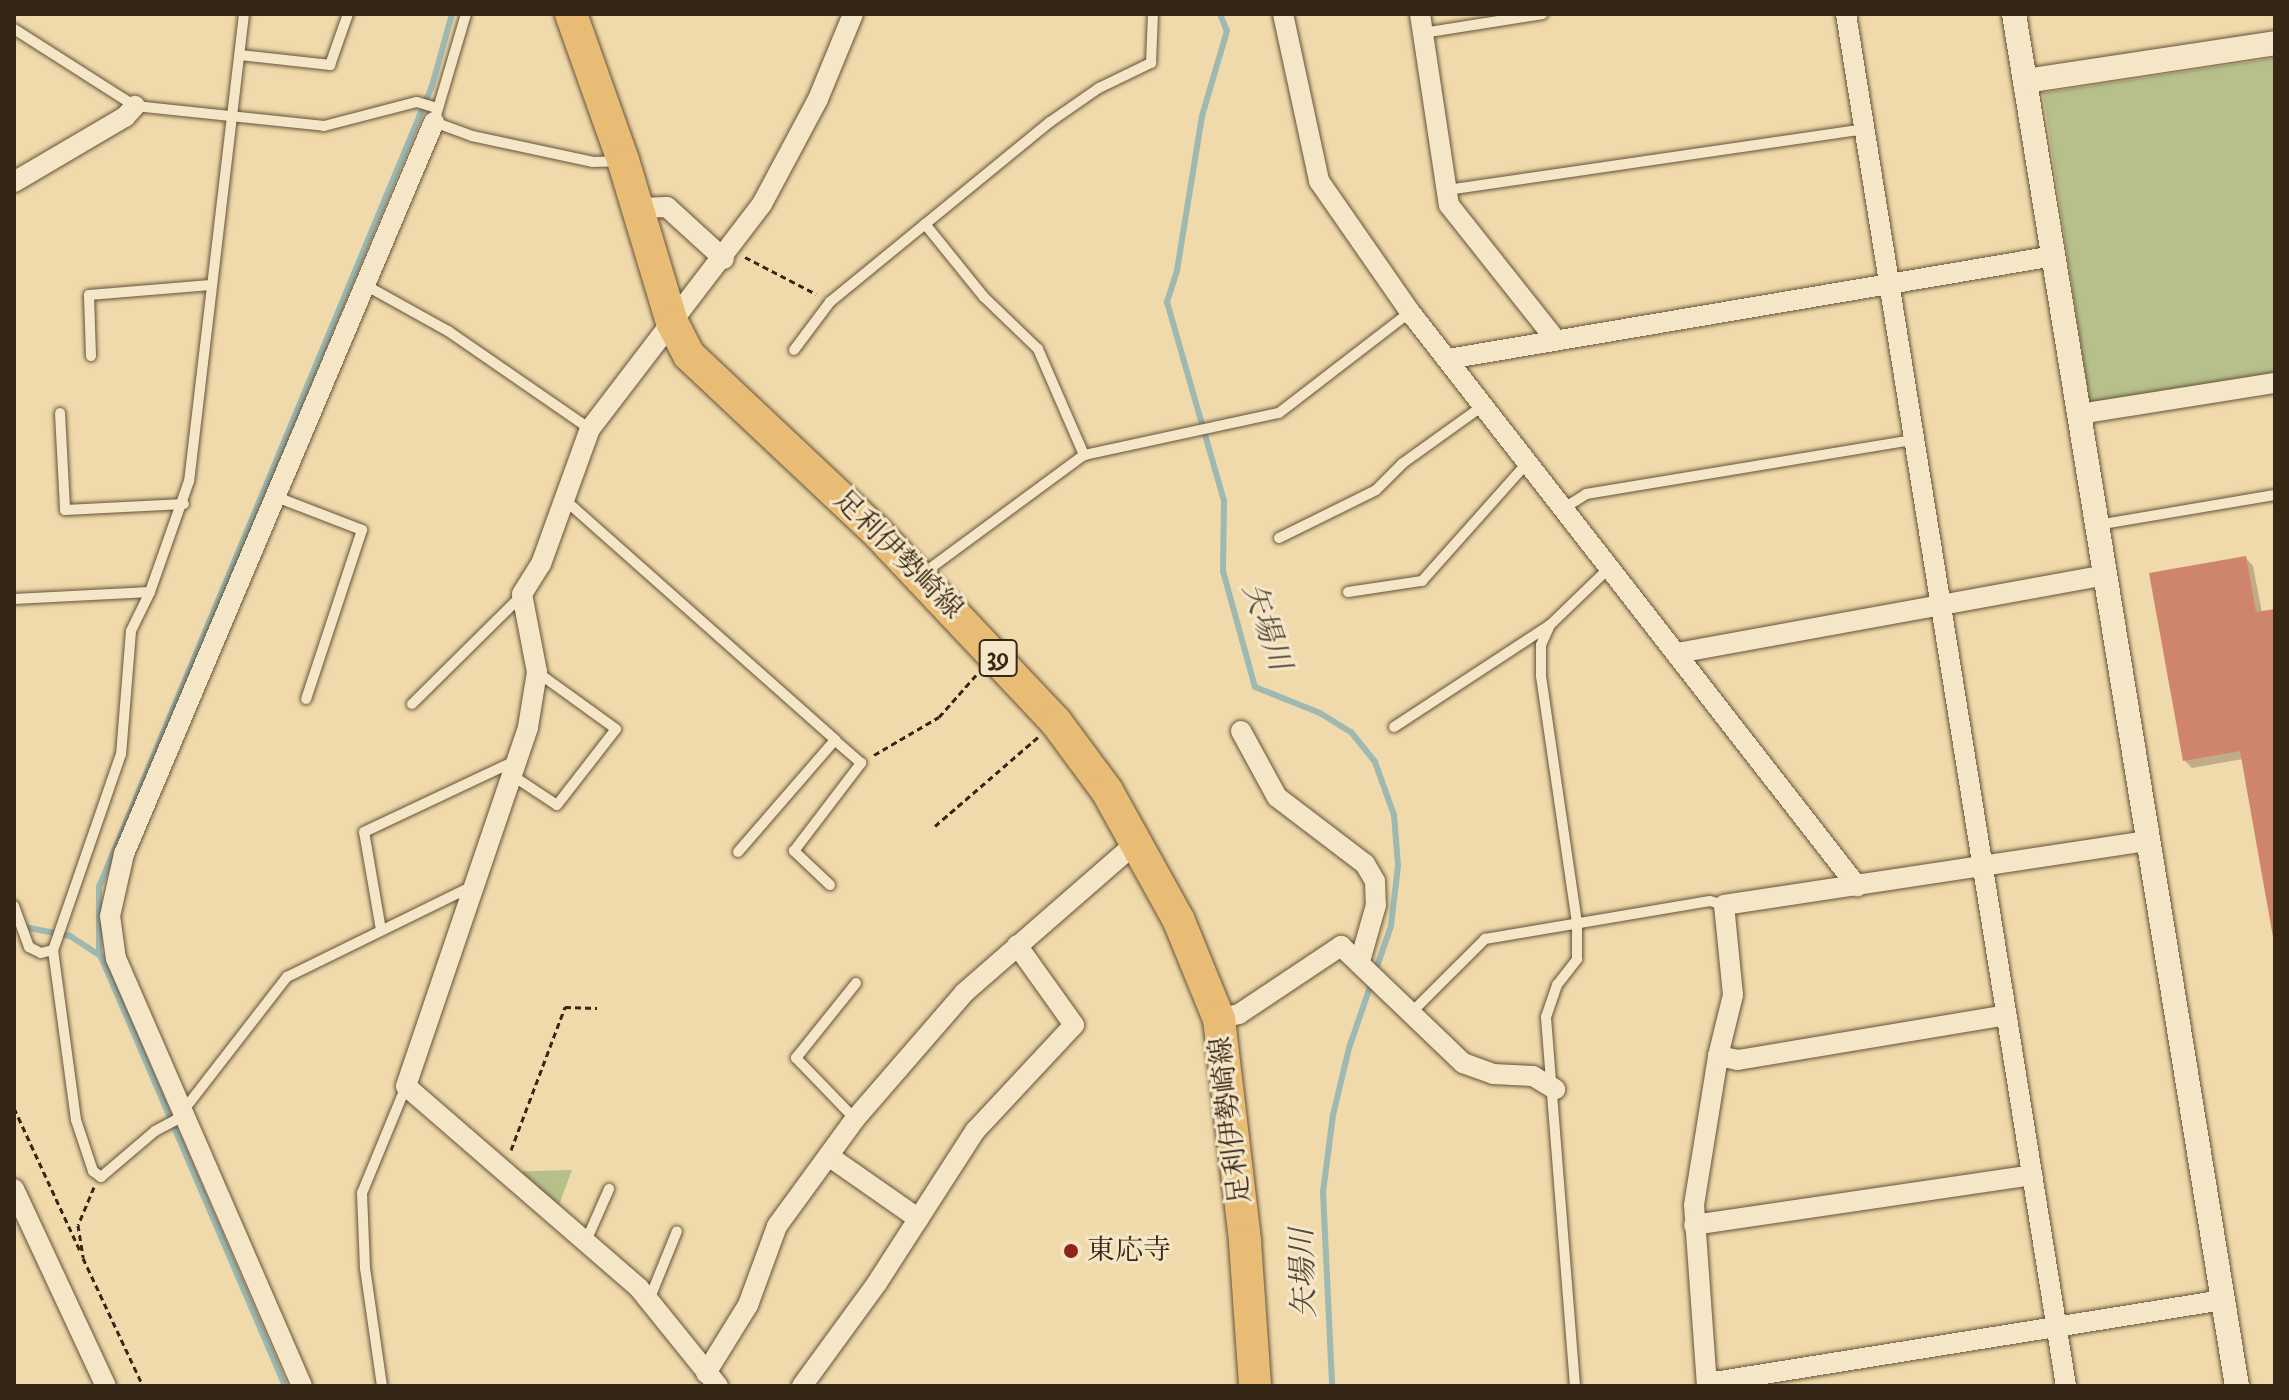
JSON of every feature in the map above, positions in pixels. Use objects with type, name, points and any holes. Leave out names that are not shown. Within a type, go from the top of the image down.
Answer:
[{"type":"main road","name":"足利伊勢崎線","points":[[571,14],[639,208],[672,322],[689,355],[713,383],[809,467],[919,576],[1056,722],[1136,843],[1198,961],[1219,1019],[1245,1242],[1255,1386]]},
{"type":"street","points":[[853,14],[818,99],[727,254],[590,429],[541,564],[522,594],[537,672],[535,699],[406,1086],[649,1300],[712,1380],[748,1305],[777,1226],[855,1119],[964,993],[1136,843]]},
{"type":"street","points":[[1283,14],[1319,181],[1410,312],[1857,886]]},
{"type":"street","points":[[1846,14],[1887,285],[2066,1386]]},
{"type":"street","points":[[2014,14],[2237,1386]]},
{"type":"street","points":[[1421,23],[1449,205],[1556,340]]},
{"type":"street","points":[[2025,81],[2275,43]]},
{"type":"street","points":[[14,182],[125,117],[135,106]]},
{"type":"street","points":[[302,1386],[116,959],[110,916],[113,892],[149,793],[279,498],[436,115]]},
{"type":"street","points":[[639,208],[667,207],[727,254]]},
{"type":"street","points":[[1448,359],[2054,256]]},
{"type":"street","points":[[2079,414],[2275,383]]},
{"type":"street","points":[[1677,653],[2105,575]]},
{"type":"street","points":[[1241,731],[1277,797],[1365,864],[1375,881],[1376,905],[1360,961]]},
{"type":"street","points":[[2149,841],[1724,905],[1733,995],[1700,1153],[1694,1225],[1708,1384],[2223,1300]]},
{"type":"street","points":[[802,1386],[919,1219],[975,1131],[1074,1025],[1017,945]]},
{"type":"street","points":[[1219,1019],[1239,1014],[1341,946],[1463,1063],[1493,1074],[1533,1076],[1555,1089]]},
{"type":"street","points":[[1718,1056],[1738,1060],[2006,1015]]},
{"type":"street","points":[[830,1157],[919,1219]]},
{"type":"street","points":[[1694,1225],[2032,1175]]},
{"type":"street","points":[[14,1189],[106,1386]]},
{"type":"lane","points":[[244,14],[184,504],[150,592],[131,631],[121,754],[53,950],[76,1120],[85,1156],[101,1177],[183,1113],[287,977],[471,887]]},
{"type":"lane","points":[[240,55],[330,65],[348,14]]},
{"type":"lane","points":[[436,115],[466,14]]},
{"type":"lane","points":[[794,350],[830,302],[1050,122],[1099,88],[1151,63],[1153,14]]},
{"type":"lane","points":[[1421,23],[1543,14]]},
{"type":"lane","points":[[14,29],[135,106],[234,113],[324,126],[417,102],[472,136],[593,162],[623,160]]},
{"type":"lane","points":[[1447,190],[1864,129]]},
{"type":"lane","points":[[925,224],[984,297],[1038,349],[1084,455]]},
{"type":"lane","points":[[91,356],[89,295],[211,285]]},
{"type":"lane","points":[[367,286],[448,331],[590,429]]},
{"type":"lane","points":[[919,576],[1084,455],[1279,413],[1410,312]]},
{"type":"lane","points":[[1279,538],[1376,490],[1403,463],[1484,405]]},
{"type":"lane","points":[[60,413],[65,510],[184,504]]},
{"type":"lane","points":[[1564,508],[1586,494],[1912,440]]},
{"type":"lane","points":[[1348,592],[1422,581],[1528,462]]},
{"type":"lane","points":[[2097,525],[2275,495]]},
{"type":"lane","points":[[279,498],[362,530],[306,699]]},
{"type":"lane","points":[[564,499],[861,763],[794,851],[830,885]]},
{"type":"lane","points":[[1394,727],[1550,625],[1610,567]]},
{"type":"lane","points":[[14,599],[150,592]]},
{"type":"lane","points":[[412,704],[522,594]]},
{"type":"lane","points":[[1550,625],[1541,645],[1541,676],[1577,923],[1577,959],[1557,985],[1546,1017],[1555,1089],[1575,1386]]},
{"type":"lane","points":[[381,930],[364,832],[513,768],[557,805],[616,729],[537,672]]},
{"type":"lane","points":[[738,852],[835,740]]},
{"type":"lane","points":[[1411,1013],[1485,939],[1710,901],[1724,905]]},
{"type":"lane","points":[[14,906],[29,947],[53,950]]},
{"type":"lane","points":[[855,1119],[796,1058],[856,983]]},
{"type":"lane","points":[[382,1386],[365,1268],[362,1193],[406,1086]]},
{"type":"lane","points":[[585,1243],[609,1189]]},
{"type":"lane","points":[[649,1300],[677,1231]]},
{"type":"path","points":[[727,254],[830,302]]},
{"type":"path","points":[[861,763],[939,717],[994,653]]},
{"type":"path","points":[[935,826],[1056,722]]},
{"type":"path","points":[[503,1172],[565,1007],[597,1008]]},
{"type":"path","points":[[14,1108],[143,1386]]},
{"type":"path","points":[[83,1258],[78,1225],[101,1177]]},
{"type":"green space","points":[[2275,58],[2275,373],[2090,404],[2043,93]]},
{"type":"green space","points":[[572,1170],[554,1218],[503,1172]]},
{"type":"building","points":[[2246,556],[2256,612],[2275,609],[2273,937],[2240,751],[2183,761],[2149,573]]},
{"type":"waterway","points":[[285,1386],[99,951],[99,887],[432,86],[452,14]]},
{"type":"waterway","name":"矢場川","points":[[1220,14],[1227,31],[1202,116],[1177,271],[1167,302],[1224,501],[1223,571],[1255,687],[1320,713],[1351,732],[1375,762],[1394,815],[1398,866],[1391,926],[1349,1048],[1333,1115],[1323,1192],[1332,1386]]},
{"type":"waterway","points":[[14,925],[70,936],[102,957]]},
{"type":"place","name":"東応寺","points":[[1071,1251]]}]
